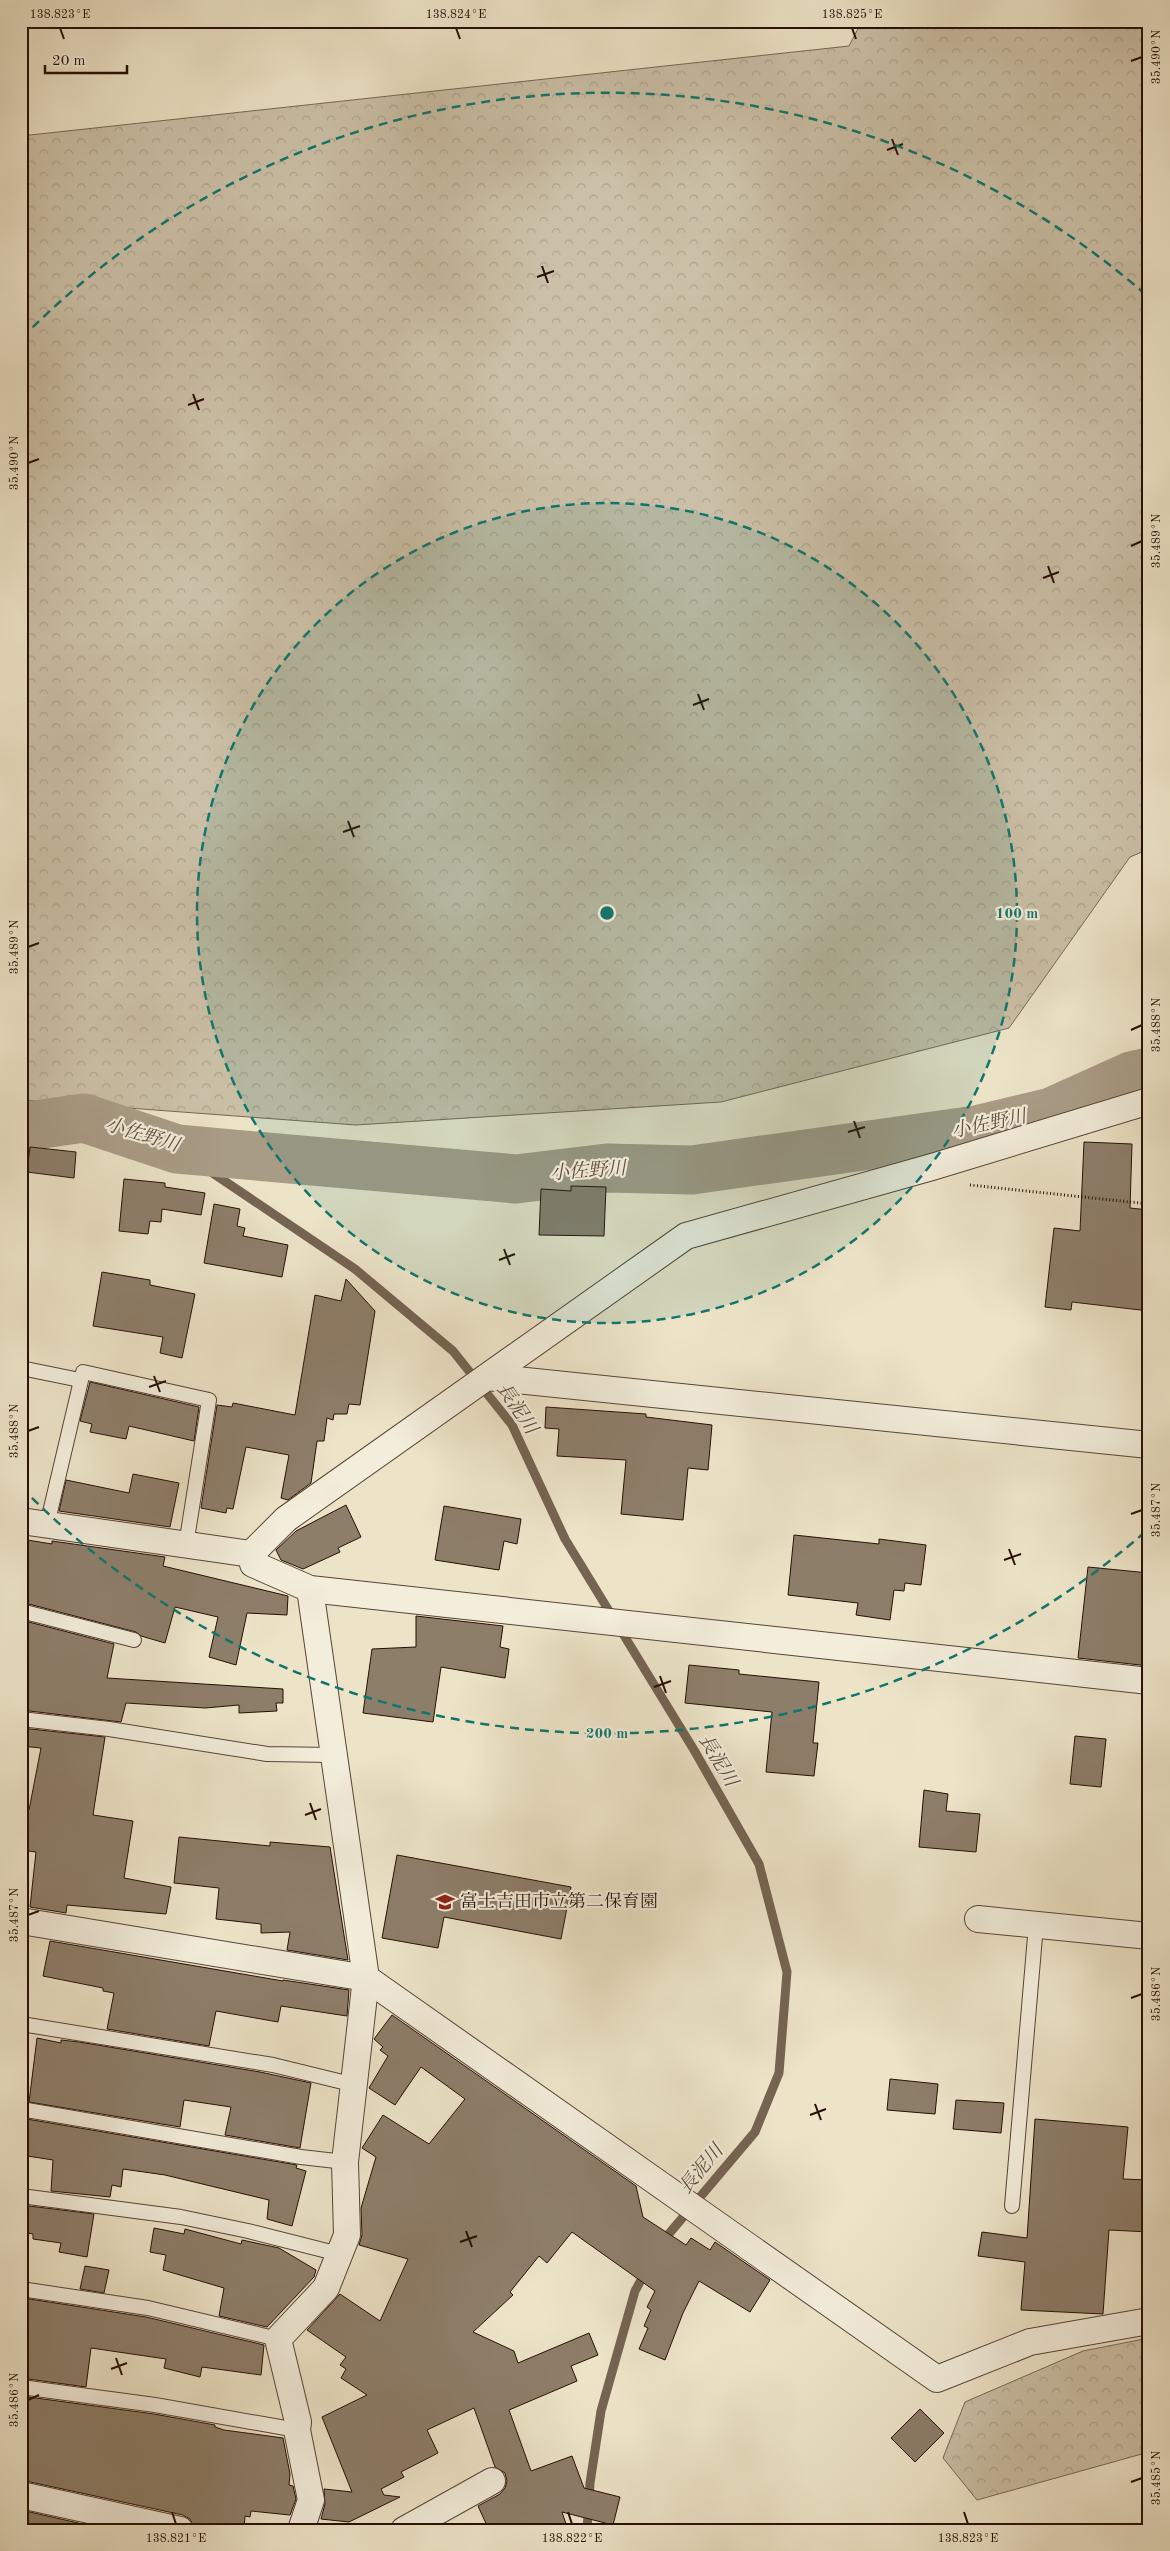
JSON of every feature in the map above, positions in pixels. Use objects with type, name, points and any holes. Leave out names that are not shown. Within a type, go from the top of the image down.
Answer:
[{"type":"street","points":[[251,1554],[286,1519],[686,1236],[932,1167],[1149,1101]]},
{"type":"street","points":[[487,1377],[1149,1445]]},
{"type":"street","points":[[21,1521],[251,1554]]},
{"type":"street","points":[[251,1554],[253,1564],[310,1589],[1149,1681]]},
{"type":"street","points":[[301,2530],[311,2500],[297,2430],[298,2422],[278,2339],[326,2288],[347,2235],[345,2162],[366,1978],[332,1755],[310,1589]]},
{"type":"street","points":[[978,1919],[1149,1936]]},
{"type":"street","points":[[21,1921],[366,1978],[937,2378],[1030,2342],[1149,2321]]},
{"type":"street","points":[[404,2530],[492,2481]]},
{"type":"street","points":[[21,2494],[180,2530]]},
{"type":"lane","points":[[21,1368],[75,1378],[79,1382]]},
{"type":"lane","points":[[47,1525],[79,1382],[83,1372],[209,1400],[186,1545]]},
{"type":"lane","points":[[21,1611],[134,1640]]},
{"type":"lane","points":[[21,1718],[108,1729],[267,1754],[332,1755]]},
{"type":"lane","points":[[1012,2206],[1036,1925]]},
{"type":"lane","points":[[21,2024],[273,2065],[354,2084]]},
{"type":"lane","points":[[21,2109],[301,2157],[345,2162]]},
{"type":"lane","points":[[21,2196],[181,2217],[248,2231],[339,2254]]},
{"type":"lane","points":[[21,2289],[148,2308],[278,2339]]},
{"type":"lane","points":[[21,2387],[155,2405],[297,2430]]},
{"type":"path","points":[[967,1185],[1149,1204]]},
{"type":"green space","points":[[862,21],[1149,21],[1149,849],[1130,857],[1009,1028],[721,1102],[356,1125],[21,1100],[21,136],[849,46]]},
{"type":"green space","points":[[1149,2338],[1149,2452],[977,2500],[943,2458],[965,2402],[1083,2351]]},
{"type":"building","points":[[1084,1142],[1132,1144],[1130,1208],[1149,1210],[1149,1311],[1072,1302],[1071,1310],[1045,1307],[1054,1228],[1080,1231]]},
{"type":"building","points":[[30,1147],[76,1152],[74,1178],[27,1172]]},
{"type":"building","points":[[124,1179],[165,1183],[165,1187],[205,1193],[201,1215],[162,1209],[161,1222],[150,1221],[148,1234],[119,1231]]},
{"type":"building","points":[[571,1186],[606,1187],[604,1236],[539,1235],[541,1189],[571,1191]]},
{"type":"building","points":[[214,1204],[240,1209],[237,1226],[245,1228],[243,1236],[288,1245],[282,1277],[204,1263]]},
{"type":"building","points":[[102,1272],[150,1280],[150,1285],[195,1294],[182,1358],[160,1353],[163,1337],[93,1326]]},
{"type":"building","points":[[346,1279],[375,1311],[360,1405],[349,1404],[347,1414],[334,1414],[333,1420],[327,1418],[324,1441],[317,1441],[311,1483],[288,1500],[281,1498],[289,1455],[246,1447],[233,1509],[227,1508],[226,1513],[201,1508],[217,1405],[232,1407],[233,1403],[295,1415],[315,1295],[341,1301]]},
{"type":"building","points":[[90,1382],[199,1407],[194,1441],[129,1426],[126,1439],[90,1432],[92,1424],[80,1421]]},
{"type":"building","points":[[546,1407],[646,1414],[646,1417],[712,1425],[708,1470],[688,1468],[683,1520],[621,1514],[626,1460],[557,1456],[559,1429],[545,1428]]},
{"type":"building","points":[[133,1474],[179,1483],[170,1527],[59,1511],[66,1480],[129,1493]]},
{"type":"building","points":[[346,1505],[361,1537],[338,1548],[340,1552],[303,1569],[281,1560],[276,1550],[296,1531]]},
{"type":"building","points":[[444,1506],[521,1519],[517,1544],[504,1541],[499,1570],[435,1560]]},
{"type":"building","points":[[794,1535],[879,1544],[879,1539],[926,1545],[921,1585],[905,1583],[904,1591],[894,1590],[890,1620],[856,1615],[858,1603],[788,1595]]},
{"type":"building","points":[[21,1539],[52,1544],[52,1541],[165,1557],[163,1566],[288,1596],[287,1615],[247,1613],[236,1665],[209,1657],[218,1617],[175,1607],[165,1643],[141,1636],[136,1632],[21,1602]]},
{"type":"building","points":[[1088,1567],[1149,1573],[1149,1666],[1078,1658]]},
{"type":"building","points":[[416,1616],[503,1626],[500,1647],[509,1649],[505,1678],[441,1667],[433,1722],[363,1713],[372,1649],[416,1647]]},
{"type":"building","points":[[21,1620],[114,1644],[107,1678],[283,1689],[283,1703],[276,1703],[277,1711],[239,1713],[239,1705],[205,1708],[126,1703],[121,1722],[21,1710]]},
{"type":"building","points":[[689,1665],[739,1670],[739,1674],[819,1682],[813,1743],[818,1743],[814,1776],[766,1772],[772,1712],[685,1703]]},
{"type":"building","points":[[21,1728],[105,1737],[93,1815],[133,1821],[124,1878],[171,1887],[166,1914],[67,1905],[66,1913],[30,1907],[36,1852],[21,1850],[21,1809],[29,1810],[41,1748],[21,1746]]},
{"type":"building","points":[[1075,1736],[1106,1739],[1101,1787],[1070,1784]]},
{"type":"building","points":[[924,1790],[948,1794],[946,1811],[980,1814],[976,1852],[919,1847]]},
{"type":"building","points":[[179,1837],[270,1846],[270,1842],[330,1847],[348,1960],[287,1950],[290,1932],[261,1933],[261,1924],[216,1919],[219,1888],[174,1883]]},
{"type":"building","points":[[397,1855],[571,1887],[561,1939],[444,1917],[438,1948],[382,1938]]},
{"type":"building","points":[[50,1941],[283,1981],[349,1990],[347,2016],[281,2006],[278,2022],[216,2011],[209,2046],[107,2029],[114,1993],[103,1991],[103,1988],[43,1976]]},
{"type":"building","points":[[392,2015],[636,2186],[643,2217],[686,2245],[691,2238],[710,2250],[715,2242],[770,2280],[750,2312],[699,2281],[683,2313],[665,2360],[639,2349],[648,2328],[644,2326],[651,2310],[647,2307],[655,2291],[572,2232],[547,2263],[539,2256],[510,2292],[513,2295],[473,2332],[514,2351],[518,2363],[589,2333],[598,2355],[571,2366],[577,2381],[509,2410],[531,2471],[572,2456],[584,2488],[620,2497],[613,2525],[562,2512],[568,2530],[489,2530],[478,2506],[500,2494],[505,2488],[507,2481],[505,2473],[495,2467],[474,2408],[427,2430],[438,2453],[401,2472],[404,2477],[381,2489],[384,2495],[400,2497],[349,2522],[321,2519],[325,2504],[324,2489],[352,2492],[322,2417],[367,2395],[341,2378],[346,2369],[340,2365],[346,2357],[307,2330],[340,2294],[380,2321],[408,2259],[359,2245],[362,2235],[361,2208],[376,2157],[362,2148],[383,2115],[429,2144],[465,2099],[421,2067],[395,2105],[369,2088],[388,2056],[380,2050],[383,2047],[374,2039]]},
{"type":"building","points":[[37,2038],[61,2043],[61,2040],[79,2042],[260,2072],[311,2083],[300,2148],[225,2135],[231,2107],[184,2100],[180,2127],[29,2102]]},
{"type":"building","points":[[890,2079],[938,2084],[935,2114],[887,2110]]},
{"type":"building","points":[[956,2100],[1004,2103],[1001,2133],[953,2129]]},
{"type":"building","points":[[21,2118],[297,2165],[296,2168],[306,2171],[292,2226],[267,2219],[269,2200],[165,2175],[123,2169],[121,2187],[112,2185],[110,2197],[51,2191],[53,2160],[21,2155]]},
{"type":"building","points":[[1035,2119],[1128,2127],[1123,2179],[1149,2180],[1149,2232],[1109,2230],[1103,2314],[1021,2310],[1025,2262],[978,2256],[982,2232],[1027,2238]]},
{"type":"building","points":[[21,2205],[94,2214],[87,2257],[59,2252],[61,2243],[33,2239],[33,2234],[21,2232]]},
{"type":"building","points":[[154,2228],[184,2234],[185,2229],[241,2244],[242,2240],[279,2248],[316,2270],[314,2277],[267,2327],[219,2316],[224,2288],[163,2270],[166,2255],[150,2252]]},
{"type":"building","points":[[85,2266],[109,2270],[104,2293],[80,2289]]},
{"type":"building","points":[[23,2298],[146,2317],[264,2345],[261,2375],[202,2367],[200,2377],[164,2368],[166,2359],[91,2348],[86,2387],[21,2378]]},
{"type":"building","points":[[21,2396],[154,2414],[215,2425],[215,2427],[224,2430],[283,2438],[290,2474],[289,2485],[293,2486],[296,2499],[290,2515],[251,2511],[250,2517],[245,2516],[244,2530],[195,2530],[190,2519],[183,2515],[21,2480]]},
{"type":"building","points":[[920,2409],[944,2433],[915,2462],[891,2438]]},
{"type":"building","points":[[21,2510],[109,2530],[21,2530]]},
{"type":"waterway","name":"小佐野川","points":[[21,1127],[84,1118],[177,1149],[516,1179],[607,1168],[692,1170],[976,1130],[1051,1112],[1131,1076],[1149,1072]]},
{"type":"waterway","name":"長泥川","points":[[177,1149],[355,1269],[453,1351],[512,1425],[565,1539],[694,1750],[759,1864],[787,1972],[779,2073],[755,2132],[662,2242]]},
{"type":"waterway","name":"長泥川","points":[[587,2530],[590,2483],[601,2411],[635,2291],[646,2271]]},
{"type":"place","name":"富士吉田市立第二保育園","points":[[445,1902]]}]
